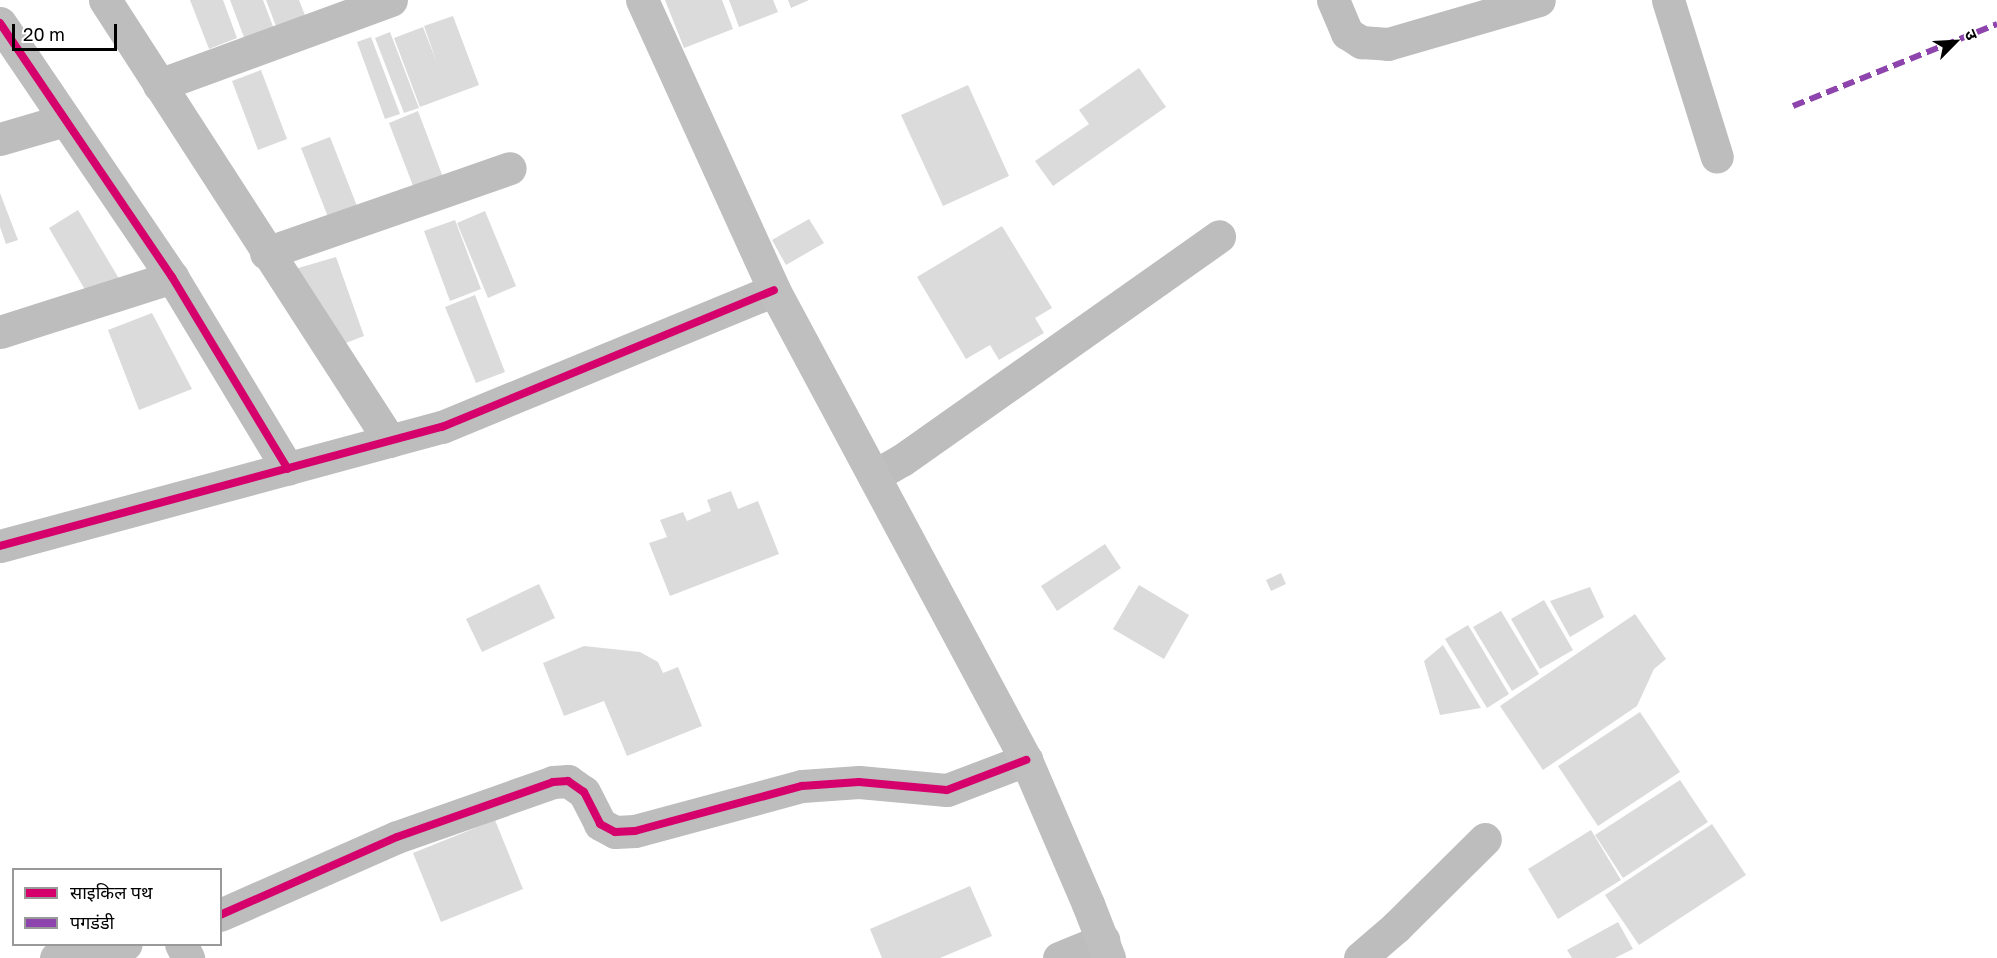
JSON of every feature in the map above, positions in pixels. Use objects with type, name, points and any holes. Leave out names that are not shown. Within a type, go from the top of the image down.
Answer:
[{"type":"main road","points":[[642,0],[774,290],[1026,760],[1106,949]]},
{"type":"street","points":[[105,0],[266,254],[390,441]]},
{"type":"street","points":[[159,85],[391,0]]},
{"type":"street","points":[[1333,0],[1347,33],[1361,42],[1388,44],[1539,0]]},
{"type":"street","points":[[1668,0],[1717,157]]},
{"type":"street","points":[[0,23],[172,277],[288,469]]},
{"type":"street","points":[[0,139],[65,120]]},
{"type":"street","points":[[266,254],[510,168]]},
{"type":"street","points":[[874,476],[902,460],[1219,236]]},
{"type":"street","points":[[0,332],[172,277]]},
{"type":"street","points":[[0,546],[442,427],[774,290]]},
{"type":"street","points":[[222,914],[397,837],[553,782],[568,781],[584,792],[600,824],[615,832],[634,831],[802,786],[859,782],[947,790],[1026,760]]},
{"type":"street","points":[[1360,958],[1396,927],[1485,839]]},
{"type":"street","points":[[56,958],[121,946]]},
{"type":"street","points":[[1059,958],[1106,949]]},
{"type":"building","points":[[190,0],[223,0],[237,38],[209,49]]},
{"type":"building","points":[[230,0],[263,0],[274,29],[245,40]]},
{"type":"building","points":[[266,0],[299,0],[306,18],[277,29]]},
{"type":"building","points":[[665,0],[722,0],[733,29],[684,48]]},
{"type":"building","points":[[729,0],[773,0],[778,12],[739,27]]},
{"type":"building","points":[[788,0],[809,0],[791,8]]},
{"type":"building","points":[[453,16],[479,85],[420,107],[394,38],[423,27],[437,63],[424,26]]},
{"type":"building","points":[[390,32],[419,108],[404,113],[375,38]]},
{"type":"building","points":[[371,37],[400,114],[385,119],[357,42]]},
{"type":"building","points":[[1139,68],[1166,107],[1053,186],[1035,161],[1089,124],[1079,110]]},
{"type":"building","points":[[261,70],[287,139],[258,150],[232,81]]},
{"type":"building","points":[[968,85],[1009,176],[943,206],[901,115]]},
{"type":"building","points":[[418,111],[444,180],[415,191],[389,123]]},
{"type":"building","points":[[330,137],[357,206],[328,217],[301,148]]},
{"type":"building","points":[[0,193],[18,240],[6,244],[0,227]]},
{"type":"building","points":[[78,210],[121,282],[91,300],[49,228]]},
{"type":"building","points":[[485,211],[516,286],[488,298],[457,223]]},
{"type":"building","points":[[809,219],[824,243],[786,265],[772,240]]},
{"type":"building","points":[[455,220],[481,289],[450,301],[424,231]]},
{"type":"building","points":[[1002,226],[1052,308],[1035,318],[1044,333],[999,360],[990,345],[966,359],[917,277]]},
{"type":"building","points":[[336,257],[364,336],[338,346],[295,269]]},
{"type":"building","points":[[475,295],[505,372],[476,383],[445,307]]},
{"type":"building","points":[[152,313],[192,389],[139,410],[108,330]]},
{"type":"building","points":[[731,491],[738,509],[758,501],[779,554],[670,596],[649,543],[667,537],[660,520],[683,512],[687,521],[711,511],[707,500]]},
{"type":"building","points":[[1105,544],[1121,568],[1057,611],[1041,586]]},
{"type":"building","points":[[1281,573],[1286,584],[1271,591],[1266,580]]},
{"type":"building","points":[[539,584],[555,618],[482,652],[466,619]]},
{"type":"building","points":[[1139,585],[1189,615],[1164,659],[1113,629]]},
{"type":"building","points":[[1590,587],[1604,617],[1570,637],[1550,601]]},
{"type":"building","points":[[1544,600],[1573,650],[1540,669],[1511,619]]},
{"type":"building","points":[[1501,611],[1539,674],[1512,691],[1473,627]]},
{"type":"building","points":[[1635,614],[1666,659],[1654,669],[1637,706],[1543,770],[1500,706]]},
{"type":"building","points":[[1468,625],[1509,694],[1487,708],[1445,639]]},
{"type":"building","points":[[1443,645],[1481,708],[1440,715],[1424,661]]},
{"type":"building","points":[[584,646],[640,652],[658,662],[663,673],[678,667],[702,726],[627,756],[604,701],[564,716],[543,663]]},
{"type":"building","points":[[1640,712],[1680,772],[1598,826],[1558,766]]},
{"type":"building","points":[[1680,780],[1708,822],[1623,878],[1595,835]]},
{"type":"building","points":[[495,820],[523,889],[441,922],[413,853]]},
{"type":"building","points":[[1712,824],[1746,875],[1639,945],[1605,895]]},
{"type":"building","points":[[1591,830],[1621,880],[1558,919],[1528,869]]},
{"type":"building","points":[[970,886],[992,936],[940,958],[882,958],[870,929]]},
{"type":"building","points":[[1618,922],[1633,949],[1615,958],[1572,958],[1567,950]]},
{"type":"marked path","points":[[1793,106],[1997,24]]},
{"type":"cycle path","points":[[0,23],[172,277],[288,469]]},
{"type":"cycle path","points":[[0,546],[442,427],[774,290]]},
{"type":"cycle path","points":[[222,914],[397,837],[553,782],[568,781],[584,792],[600,824],[615,832],[635,831],[802,786],[859,782],[947,790],[1026,760]]}]
